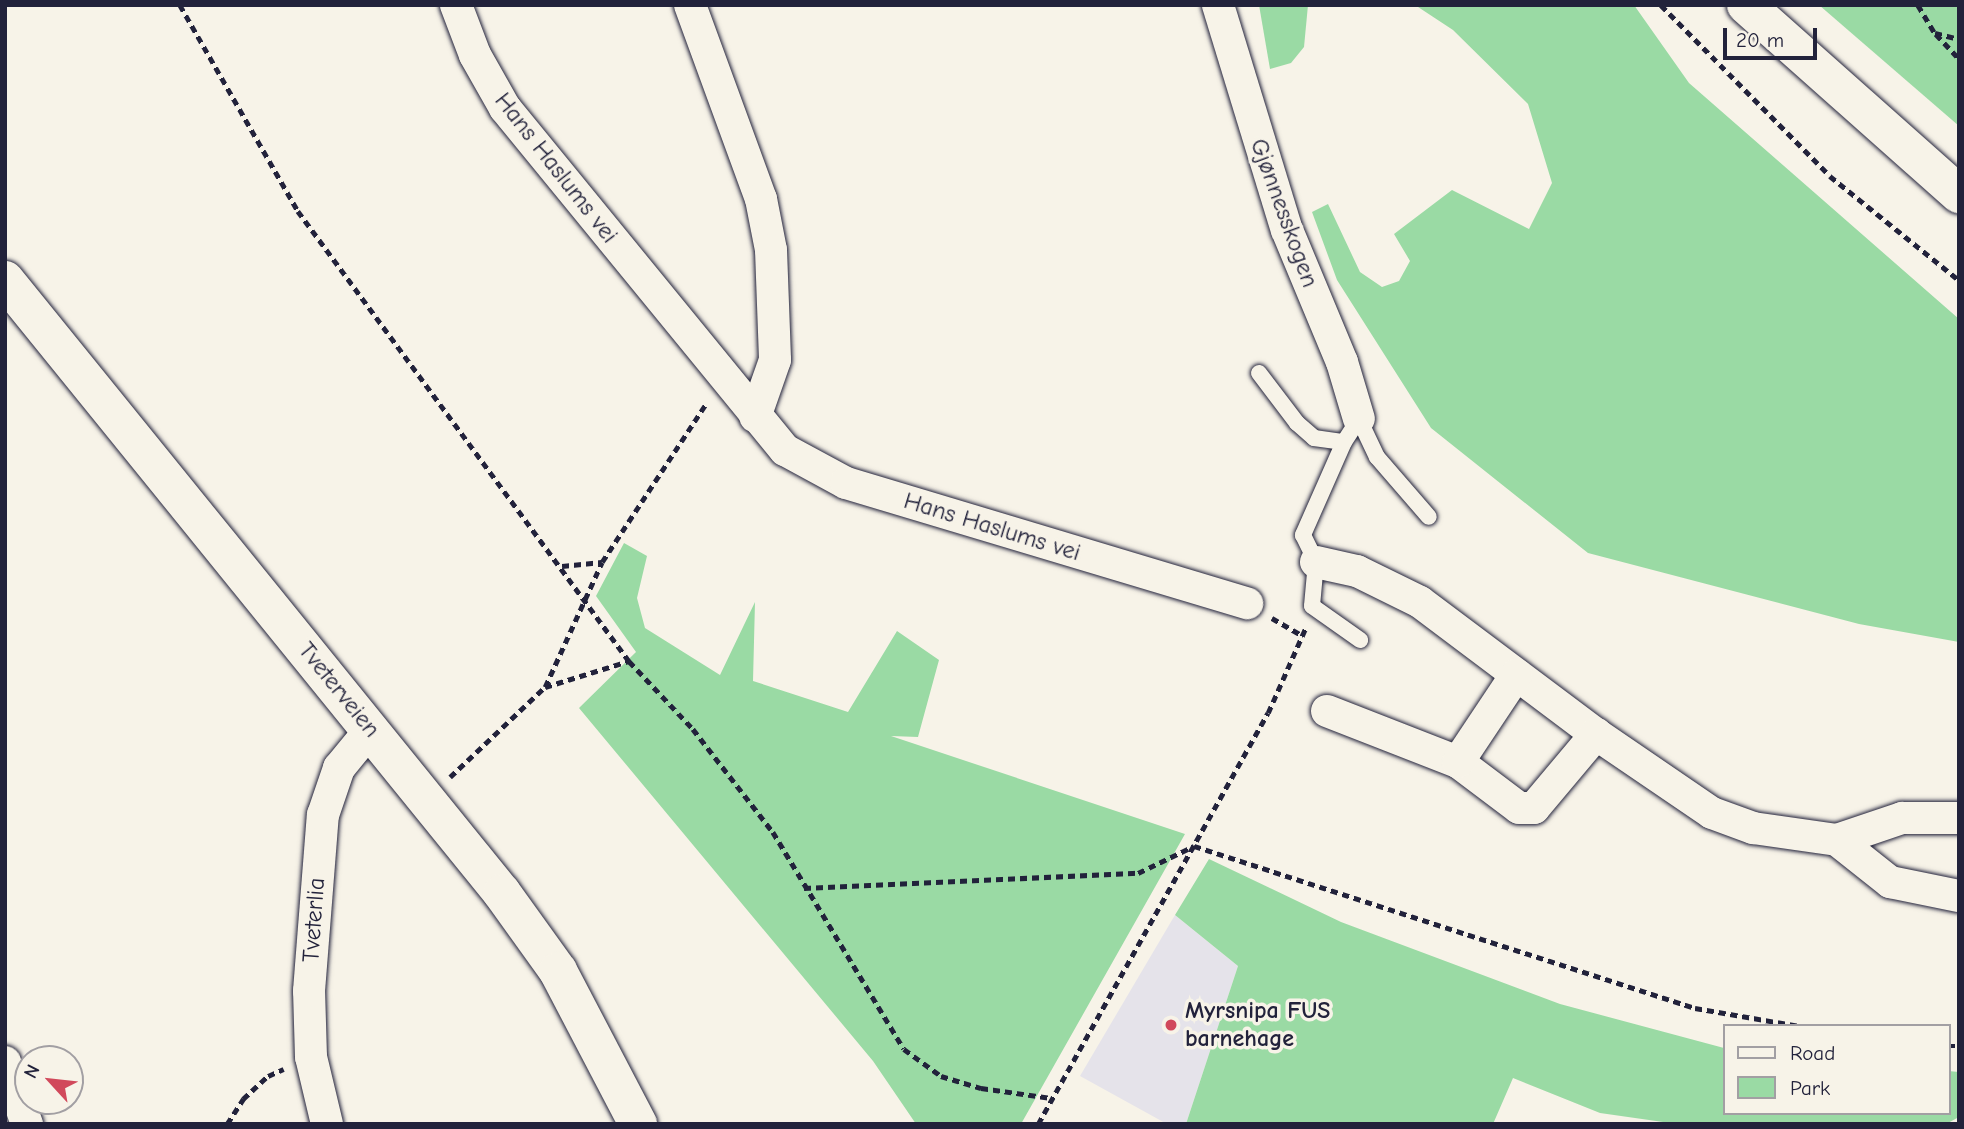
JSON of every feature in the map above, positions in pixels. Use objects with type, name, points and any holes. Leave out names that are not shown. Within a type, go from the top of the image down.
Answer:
[{"type":"street","name":"Hans Haslums vei","points":[[456,5],[475,55],[505,108],[723,378],[785,450],[846,483],[1247,603]]},
{"type":"street","points":[[690,5],[761,199],[771,250],[775,360],[755,417]]},
{"type":"street","name":"Gjønnesskogen","points":[[1218,5],[1287,230],[1342,362],[1351,430]]},
{"type":"street","points":[[1746,5],[1959,194]]},
{"type":"street","name":"Tveterveien","points":[[5,280],[428,798],[558,971],[638,1124]]},
{"type":"street","points":[[1316,562],[1357,570],[1420,602],[1597,734],[1712,813],[1753,828],[1837,840],[1902,818],[1959,818]]},
{"type":"street","points":[[1458,762],[1516,674]]},
{"type":"street","points":[[1326,711],[1458,762],[1519,808],[1534,808],[1597,734]]},
{"type":"street","name":"Tveterlia","points":[[327,1124],[310,1057],[309,991],[323,815],[339,768],[371,729]]},
{"type":"street","points":[[1837,840],[1890,882],[1959,896]]},
{"type":"street","points":[[5,1062],[27,1124]]},
{"type":"lane","points":[[1259,373],[1297,423],[1314,438],[1351,430]]},
{"type":"lane","points":[[1351,430],[1304,535],[1316,562],[1312,606],[1360,640]]},
{"type":"lane","name":"Gjønnesskogen","points":[[1351,430],[1429,517]]},
{"type":"path","points":[[180,5],[298,211],[562,566],[629,661],[693,729],[765,822],[904,1049],[942,1076],[981,1088],[1051,1098]]},
{"type":"path","points":[[1661,5],[1811,159],[1959,280]]},
{"type":"path","points":[[1918,5],[1935,33],[1959,59]]},
{"type":"path","points":[[1935,33],[1959,39]]},
{"type":"path","points":[[428,798],[545,687],[587,602],[603,562],[723,378]]},
{"type":"path","points":[[562,566],[603,562]]},
{"type":"path","points":[[1038,1124],[1268,713],[1312,606]]},
{"type":"path","points":[[545,687],[629,661]]},
{"type":"path","points":[[804,888],[1138,873],[1194,846],[1695,1008],[1787,1024]]},
{"type":"path","points":[[227,1124],[243,1099],[268,1076],[310,1057]]},
{"type":"shaded area","points":[[1175,915],[1238,966],[1186,1124],[1167,1124],[1080,1076]]},
{"type":"green space","points":[[1259,5],[1308,5],[1304,47],[1291,63],[1270,69]]},
{"type":"green space","points":[[1415,5],[1634,5],[1689,83],[1959,319],[1959,642],[1859,624],[1588,553],[1431,428],[1337,280],[1312,212],[1328,204],[1360,272],[1382,287],[1399,281],[1410,261],[1394,234],[1452,190],[1529,229],[1552,183],[1528,104],[1453,30]]},
{"type":"green space","points":[[1819,5],[1959,5],[1959,126]]},
{"type":"green space","points":[[624,543],[647,556],[637,598],[645,628],[720,675],[755,602],[753,681],[848,712],[897,631],[939,660],[918,737],[891,736],[1185,834],[1021,1124],[916,1124],[873,1061],[579,708],[636,652],[596,596]]},
{"type":"green space","points":[[1209,859],[1341,922],[1560,1004],[1722,1047],[1722,1115],[1950,1115],[1950,1071],[1959,1072],[1959,1117],[1946,1124],[1677,1124],[1600,1113],[1513,1078],[1493,1124],[1186,1124],[1238,966],[1175,915]]},
{"type":"place","name":"Myrsnipa FUS barnehage","points":[[1171,1025]]}]
